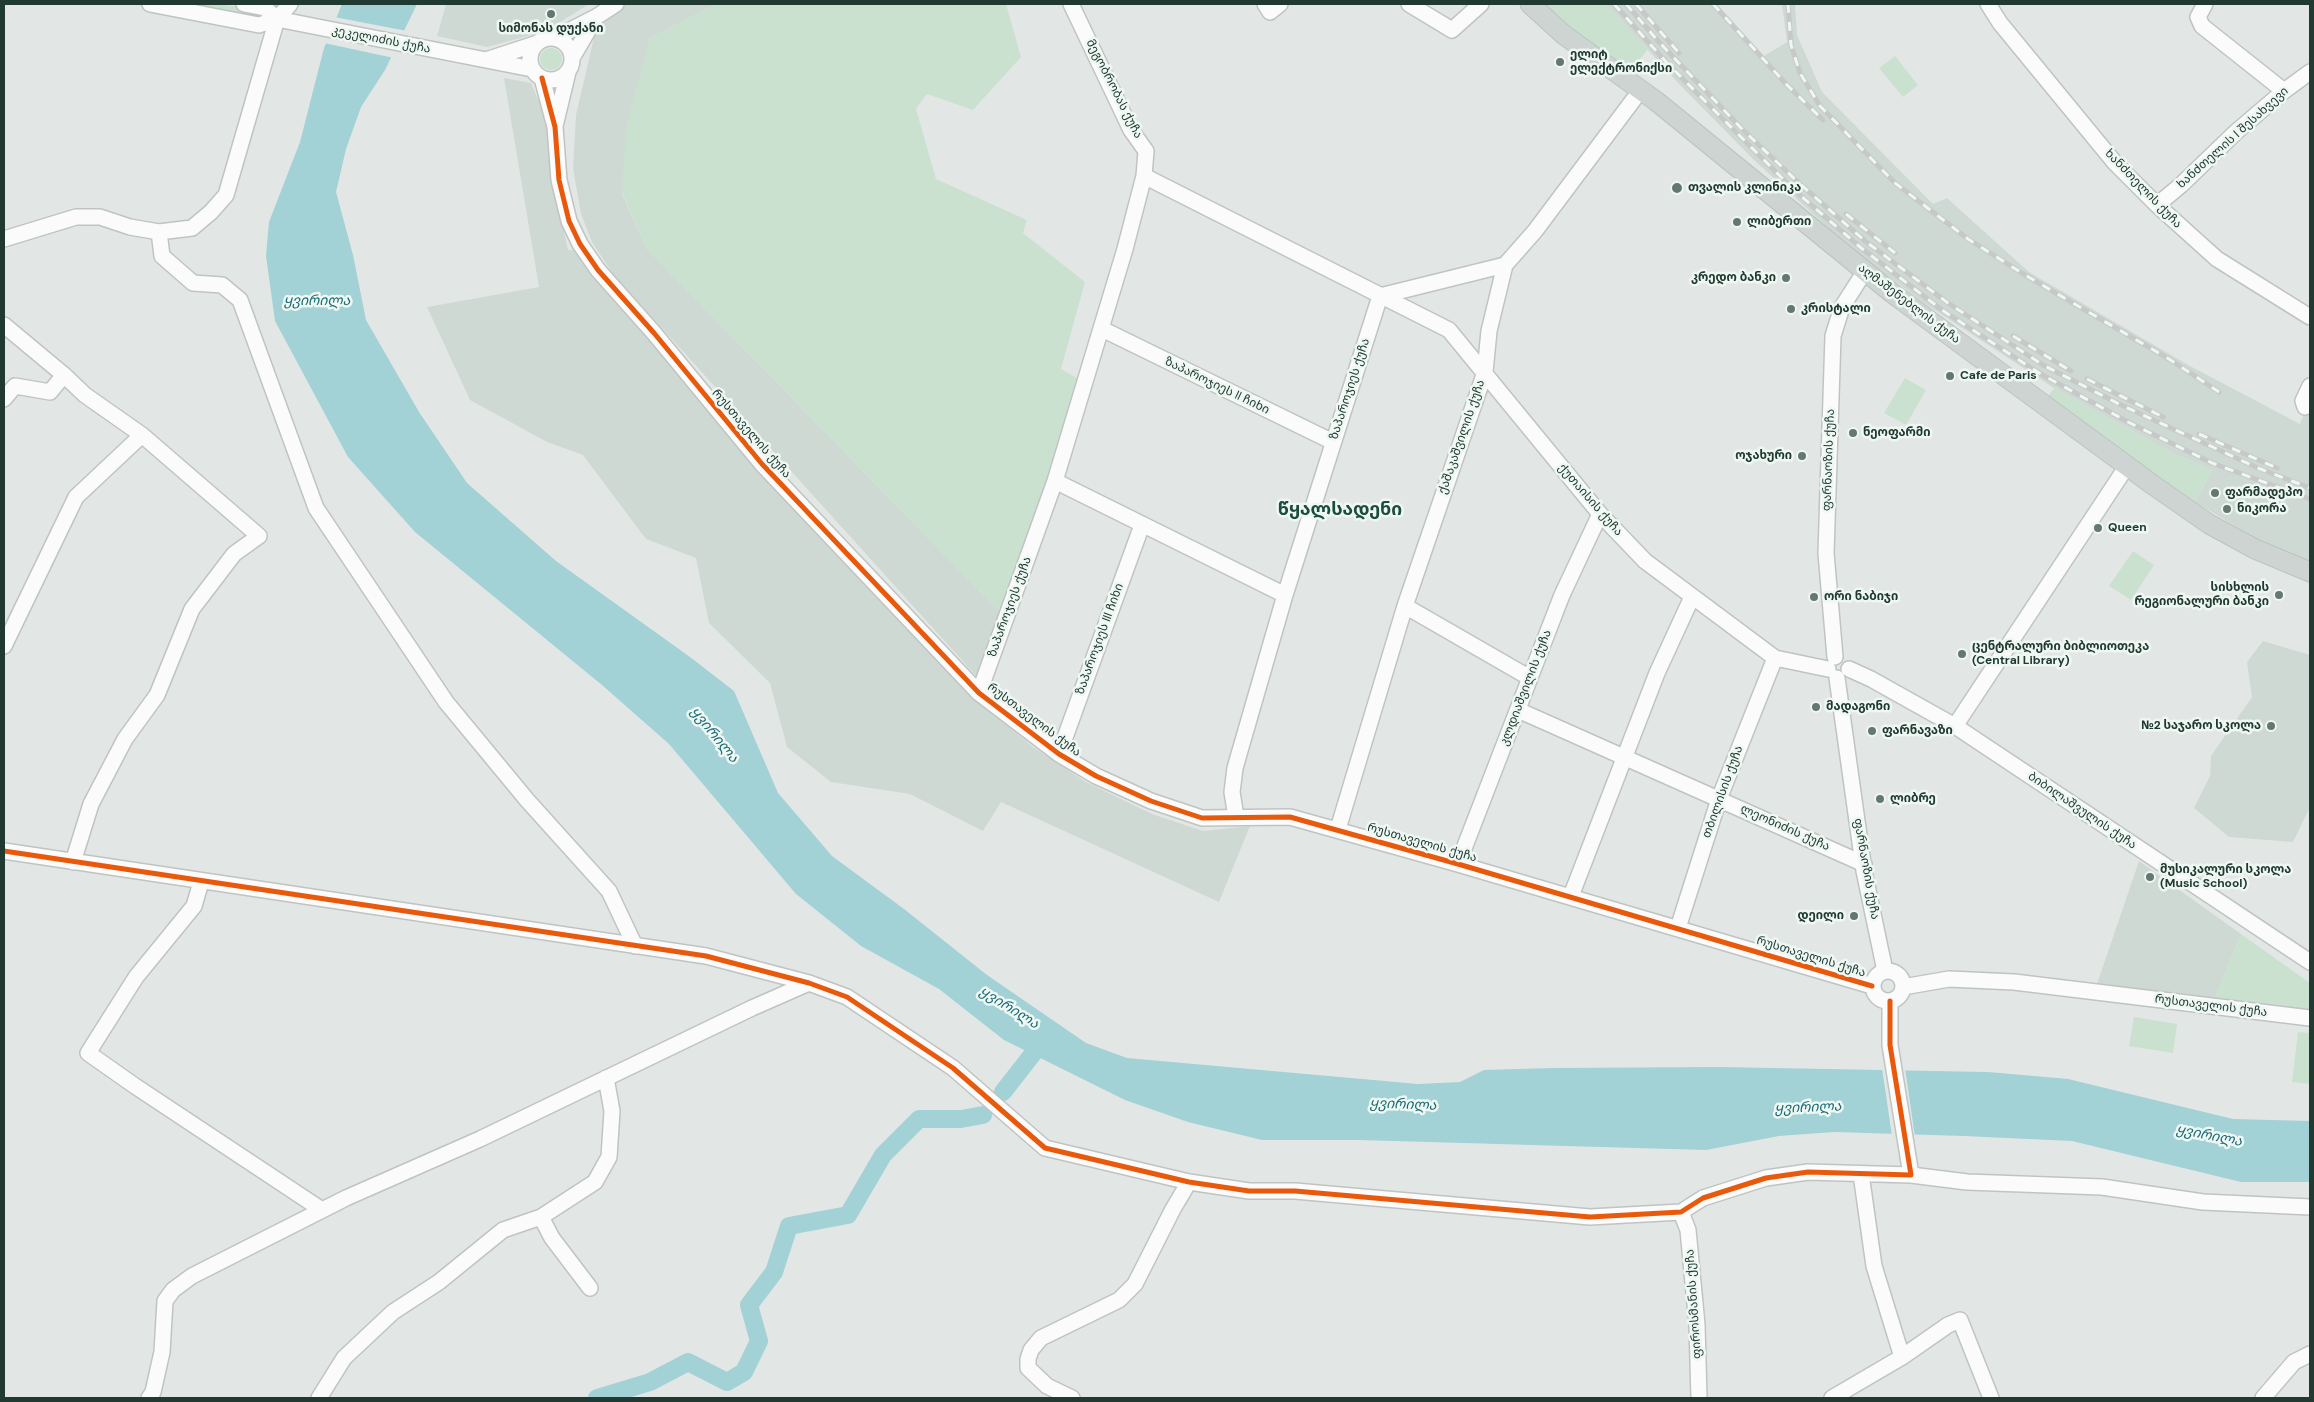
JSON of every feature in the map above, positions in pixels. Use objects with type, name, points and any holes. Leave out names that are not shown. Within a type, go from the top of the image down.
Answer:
[{"type":"main road","name":"აღმაშენებლის ქუჩა","points":[[1530,4],[1564,35],[1656,101],[1892,293],[2127,466],[2209,524],[2255,549],[2310,572]]},
{"type":"street","name":"კეკელიძის ქუჩა","points":[[150,4],[259,25],[277,19]]},
{"type":"street","name":"კეკელიძის ქუჩა","points":[[244,4],[264,8],[277,19],[485,60],[537,74]]},
{"type":"street","points":[[4,239],[76,217],[100,217],[130,227],[159,232],[192,228],[211,212],[226,195],[277,19],[290,4]]},
{"type":"street","points":[[555,38],[565,43],[570,65],[558,79],[550,80],[537,74],[530,54],[535,44],[544,39],[555,38],[596,17],[616,4]]},
{"type":"street","name":"მეგობრობას ქუჩა","points":[[1071,4],[1131,130],[1146,151],[1144,176]]},
{"type":"street","points":[[1265,4],[1270,12],[1280,4]]},
{"type":"street","points":[[1409,4],[1452,30],[1481,4]]},
{"type":"street","name":"ხანძთელის ქუჩა","points":[[1988,4],[2000,23],[2115,163],[2157,205],[2217,259],[2310,317]]},
{"type":"street","points":[[2204,5],[2198,17],[2202,26],[2284,90]]},
{"type":"street","name":"რუსთაველის ქუჩა","points":[[555,128],[570,65],[596,17]]},
{"type":"street","name":"კეკელიძის ქუჩა","points":[[485,60],[535,44]]},
{"type":"street","name":"ხანძთელის I შესახვევი","points":[[2157,205],[2284,90],[2310,72]]},
{"type":"street","name":"რუსთაველის ქუჩა","points":[[537,74],[555,128],[559,180],[569,221],[580,244],[598,270],[654,333],[762,464],[979,693],[1059,754],[1096,776],[1151,801],[1202,818],[1290,817],[1338,829],[1872,986]]},
{"type":"street","points":[[1380,296],[1505,265],[1559,200],[1640,91]]},
{"type":"street","name":"ქუთაისის ქუჩა","points":[[1144,176],[1449,330],[1600,514],[1645,561],[1775,658],[1837,668]]},
{"type":"street","name":"ზაპაროჯიეს ქუჩა","points":[[979,693],[1054,481],[1102,329],[1144,176]]},
{"type":"street","points":[[159,232],[162,256],[193,283],[222,285],[240,300],[316,508],[446,702],[528,800],[609,891],[635,946]]},
{"type":"street","name":"ქაშაკაშვილის ქუჩა","points":[[1338,829],[1405,606],[1484,372],[1489,331],[1505,265]]},
{"type":"street","name":"ფარნაოზის ქუჩა","points":[[1865,271],[1842,307],[1833,336],[1826,552],[1837,668],[1864,864],[1884,971]]},
{"type":"street","name":"ზაპაროჯიეს ქუჩა","points":[[1236,818],[1232,792],[1235,768],[1332,442],[1380,296]]},
{"type":"street","points":[[4,325],[85,395],[142,435],[259,536],[234,554],[192,609],[157,695],[125,738],[91,804],[73,862]]},
{"type":"street","name":"ზაპაროჯიეს II ჩიხი","points":[[1102,329],[1332,442]]},
{"type":"street","points":[[4,400],[15,386],[50,392],[64,375]]},
{"type":"street","points":[[2305,407],[2303,401],[2310,386]]},
{"type":"street","points":[[4,646],[76,497],[142,435]]},
{"type":"street","points":[[1956,726],[2127,466]]},
{"type":"street","points":[[1054,481],[1285,596]]},
{"type":"street","name":"კლდიაშვილის ქუჩა","points":[[1458,864],[1562,595],[1600,514]]},
{"type":"street","name":"ზაპაროჯიეს III ჩიხი","points":[[1059,754],[1142,525]]},
{"type":"street","points":[[1571,896],[1623,756],[1657,673],[1692,597]]},
{"type":"street","points":[[1405,606],[1530,678]]},
{"type":"street","name":"თბილისის ქუჩა","points":[[1678,928],[1719,799],[1775,658]]},
{"type":"street","name":"ბიბილაშვულის ქუჩა","points":[[1837,668],[1871,679],[1956,726],[2310,962]]},
{"type":"street","name":"ლეონიძის ქუჩა","points":[[1518,710],[1864,864]]},
{"type":"street","points":[[4,851],[201,882],[706,956],[809,983],[847,997],[953,1068],[1045,1148],[1189,1182],[1249,1191],[1295,1191],[1590,1217],[1681,1212],[1703,1198],[1766,1178],[1808,1172],[1911,1174],[1968,1182],[2102,1187],[2203,1202],[2310,1207]]},
{"type":"street","points":[[201,882],[194,906],[136,977],[88,1053],[322,1210]]},
{"type":"street","points":[[1884,971],[1890,971],[1900,976],[1903,987],[1899,997],[1890,1001],[1876,996],[1872,986],[1876,976],[1884,971]]},
{"type":"street","name":"რუსთაველის ქუჩა","points":[[1903,987],[1949,979],[2014,982],[2310,1018]]},
{"type":"street","points":[[149,1398],[153,1392],[162,1352],[165,1301],[173,1290],[192,1276],[322,1210],[480,1139],[752,1008],[809,983]]},
{"type":"street","points":[[1890,1001],[1890,1045],[1911,1174]]},
{"type":"street","points":[[319,1398],[344,1358],[393,1312],[439,1282],[503,1230],[541,1217],[594,1182],[609,1157],[612,1111],[606,1078]]},
{"type":"street","points":[[1861,1174],[1874,1266],[1902,1357]]},
{"type":"street","points":[[1072,1398],[1047,1386],[1028,1368],[1031,1350],[1042,1338],[1119,1300],[1135,1284],[1173,1208],[1189,1182]]},
{"type":"street","name":"ფიროსმანის ქუჩა","points":[[1681,1212],[1688,1230],[1697,1325],[1699,1398]]},
{"type":"street","points":[[541,1217],[552,1238],[590,1288]]},
{"type":"street","points":[[1832,1398],[1902,1357],[1948,1325],[1960,1320],[1992,1398]]},
{"type":"street","points":[[2263,1398],[2294,1362],[2310,1354]]},
{"type":"shaded area","points":[[446,4],[589,4],[546,31],[487,47],[437,36]]},
{"type":"shaded area","points":[[628,4],[717,4],[650,38],[622,194],[647,249],[1002,614],[978,678],[613,274],[592,242],[581,214],[573,168],[576,115],[595,33],[600,21]]},
{"type":"shaded area","points":[[1606,4],[1717,4],[1764,56],[1787,42],[1782,4],[1795,4],[1797,35],[1822,92],[1933,204],[1947,198],[2029,272],[2190,366],[2300,424],[2310,400],[2310,564],[2262,542],[2195,502],[2212,470],[2176,455],[2054,388],[1924,303],[1846,244],[1754,160],[1681,86]]},
{"type":"shaded area","points":[[504,78],[531,83],[548,123],[553,180],[568,250],[577,250],[611,297],[966,692],[1033,747],[1086,782],[1152,814],[1203,831],[1250,826],[1219,902],[1001,802],[983,831],[910,794],[831,782],[787,747],[770,683],[709,623],[696,558],[646,539],[583,455],[547,442],[470,400],[427,307],[539,287]]},
{"type":"shaded area","name":"№2 საჯარო სკოლა","points":[[2263,641],[2310,655],[2310,807],[2293,842],[2229,837],[2194,808],[2210,776],[2211,756],[2252,697],[2247,662]]},
{"type":"shaded area","points":[[2139,861],[2241,934],[2215,998],[2097,984]]},
{"type":"green space","points":[[193,4],[221,4],[259,11],[257,19],[193,6]]},
{"type":"green space","points":[[717,4],[1006,4],[1021,57],[973,110],[927,94],[916,109],[936,179],[1027,220],[1023,233],[1085,282],[1061,369],[1077,378],[1054,466],[1002,614],[647,249],[622,193],[626,127],[650,38]]},
{"type":"green space","points":[[1542,4],[1606,4],[1648,49],[1629,73],[1547,11]]},
{"type":"green space","points":[[551,48],[559,51],[562,59],[559,67],[551,70],[543,67],[540,59],[543,51]]},
{"type":"green space","points":[[1895,56],[1918,85],[1903,97],[1879,68]]},
{"type":"green space","points":[[1905,378],[1926,390],[1906,425],[1884,413]]},
{"type":"green space","points":[[2054,388],[2176,455],[2212,470],[2195,502],[2046,399]]},
{"type":"green space","points":[[2133,551],[2154,565],[2131,600],[2109,586]]},
{"type":"green space","points":[[2241,934],[2310,983],[2310,1010],[2215,998]]},
{"type":"green space","points":[[2134,1017],[2177,1024],[2173,1053],[2129,1046]]},
{"type":"green space","points":[[2298,1032],[2310,1033],[2310,1084],[2292,1082]]},
{"type":"water","name":"ყვირილა","points":[[342,4],[417,4],[385,70],[361,107],[346,149],[336,192],[353,255],[366,320],[419,412],[467,483],[556,561],[690,657],[734,691],[778,793],[832,856],[904,909],[987,975],[1086,1043],[1127,1058],[1418,1084],[1460,1082],[1484,1070],[1553,1068],[1719,1067],[1988,1072],[2068,1079],[2233,1119],[2310,1121],[2310,1182],[2241,1182],[2072,1141],[1964,1136],[1834,1132],[1779,1136],[1706,1150],[1359,1140],[1262,1140],[1188,1122],[1125,1100],[1004,1040],[939,989],[861,946],[796,894],[669,744],[602,685],[415,532],[348,457],[275,321],[266,256],[269,222],[300,142],[324,48]]},
{"type":"pier","points":[[334,17],[407,31],[394,58],[324,43]]},
{"type":"pier","points":[[1882,1068],[1905,1068],[1915,1137],[1892,1136]]},
{"type":"waterway","points":[[1003,1092],[1046,1037]]},
{"type":"waterway","points":[[597,1398],[650,1382],[688,1362],[727,1382],[744,1372],[759,1341],[749,1305],[774,1272],[789,1226],[848,1215],[883,1155],[919,1119],[961,1119],[983,1115]]},
{"type":"railway","points":[[1614,4],[1667,63],[1794,190],[1860,247],[1942,310],[2039,373],[2128,422],[2212,463],[2310,499]]},
{"type":"railway","points":[[1626,4],[1659,42],[1741,128],[1800,184],[1865,241],[1948,303],[2043,365],[2119,404],[2258,468],[2310,488]]},
{"type":"railway","points":[[1636,4],[1679,53]]},
{"type":"railway","points":[[1713,4],[1787,85],[1823,120]]},
{"type":"railway","points":[[1788,4],[1791,45],[1800,73],[1820,106],[1895,183],[1968,239],[2025,275],[2169,359],[2219,392]]},
{"type":"railway","points":[[1846,214],[1895,253]]},
{"type":"railway","points":[[2013,336],[2071,371]]},
{"type":"railway","points":[[2087,379],[2163,417]]},
{"type":"railway","points":[[2199,434],[2277,468]]},
{"type":"cycle path","points":[[542,78],[555,127],[559,180],[569,221],[580,244],[598,270],[654,333],[762,464],[979,693],[1059,754],[1096,776],[1151,801],[1202,818],[1290,817],[1458,864],[1872,986]]},
{"type":"cycle path","points":[[4,851],[706,956],[809,983],[847,997],[953,1068],[1045,1148],[1189,1182],[1249,1191],[1295,1191],[1590,1217],[1681,1212],[1703,1198],[1766,1178],[1808,1172],[1911,1175],[1890,1045],[1890,1001]]},
{"type":"place","name":"სიმონას დუქანი","points":[[551,14]]},
{"type":"place","name":"ელიტ ელექტრონიქსი","points":[[1560,62]]},
{"type":"place","name":"თვალის კლინიკა","points":[[1677,188]]},
{"type":"place","name":"ლიბერთი","points":[[1737,222]]},
{"type":"place","name":"კრედო ბანკი","points":[[1786,278]]},
{"type":"place","name":"კრისტალი","points":[[1791,309]]},
{"type":"place","name":"Cafe de Paris","points":[[1950,376]]},
{"type":"place","name":"ნეოფარმი","points":[[1853,433]]},
{"type":"place","name":"ოჯახური","points":[[1802,456]]},
{"type":"place","name":"ფარმადეპო","points":[[2215,493]]},
{"type":"place","name":"ნიკორა","points":[[2227,509]]},
{"type":"place","name":"Queen","points":[[2098,528]]},
{"type":"place","name":"სისხლის რეგიონალური ბანკი","points":[[2279,595]]},
{"type":"place","name":"ორი ნაბიჯი","points":[[1814,597]]},
{"type":"place","name":"ცენტრალური ბიბლიოთეკა (Central Library)","points":[[1962,654]]},
{"type":"place","name":"მადაგონი","points":[[1816,707]]},
{"type":"place","name":"№2 საჯარო სკოლა","points":[[2271,726]]},
{"type":"place","name":"ფარნავაზი","points":[[1872,731]]},
{"type":"place","name":"ლიბრე","points":[[1880,799]]},
{"type":"place","name":"მუსიკალური სკოლა (Music School)","points":[[2150,877]]},
{"type":"place","name":"დეილი","points":[[1854,916]]},
{"type":"district","name":"წყალსადენი","points":[[1340,510]]}]
